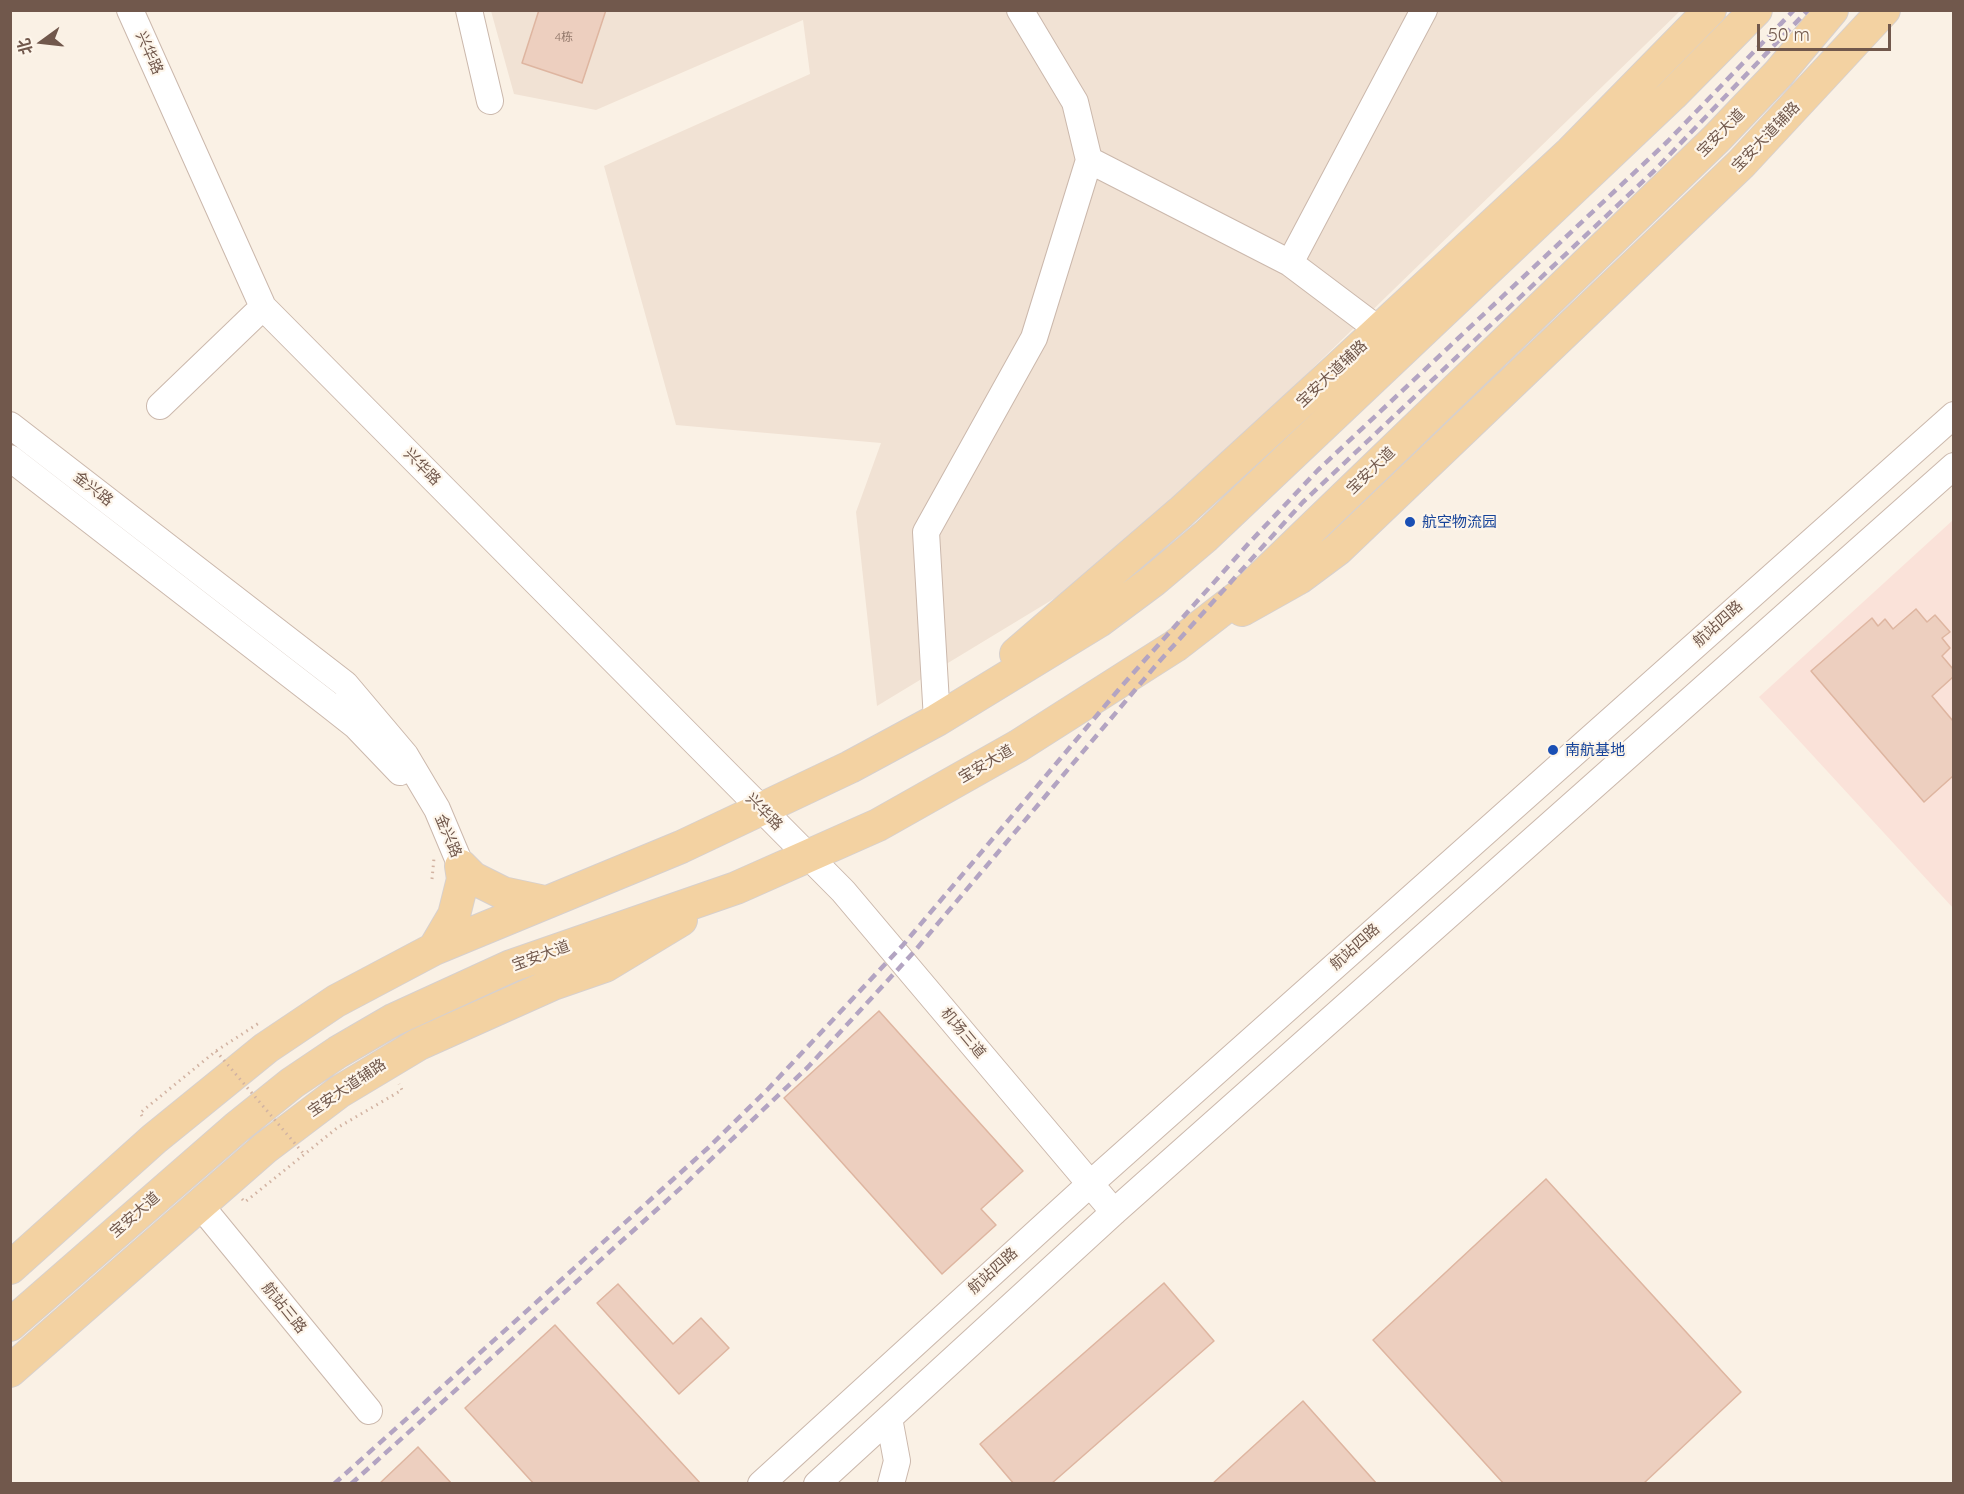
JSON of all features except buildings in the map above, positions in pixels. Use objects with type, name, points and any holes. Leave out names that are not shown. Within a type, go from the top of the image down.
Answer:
[{"type":"main road","name":"宝安大道辅路","points":[[937,720],[1105,579],[1379,330],[1570,153],[1710,10]]},
{"type":"main road","points":[[10,1268],[154,1139],[266,1048],[336,1001],[434,950],[681,847],[850,767],[937,720],[1099,621],[1180,558],[1672,95],[1755,10]]},
{"type":"main road","name":"宝安大道","points":[[10,1325],[236,1128],[292,1083],[338,1052],[393,1020],[510,966],[736,888],[878,825],[1018,746],[1175,646],[1250,588],[1716,139],[1779,73],[1832,10]]},
{"type":"main road","name":"宝安大道辅路","points":[[1175,646],[1277,592],[1338,549],[1741,164],[1884,10]]},
{"type":"main road","points":[[461,866],[473,878],[503,893],[545,902]]},
{"type":"main road","points":[[434,950],[454,915],[463,879],[461,866]]},
{"type":"main road","name":"宝安大道辅路","points":[[10,1371],[302,1118],[379,1065],[459,1024],[553,984],[605,966],[736,888]]},
{"type":"street","name":"兴华路","points":[[130,10],[263,307],[809,857]]},
{"type":"street","points":[[469,10],[490,101]]},
{"type":"street","points":[[937,720],[926,532],[1034,338],[1089,160],[1075,102],[1020,10]]},
{"type":"street","points":[[1290,262],[1424,10]]},
{"type":"street","points":[[1089,160],[1290,262],[1379,330]]},
{"type":"street","points":[[160,406],[263,307]]},
{"type":"street","name":"航站四路","points":[[761,1484],[1090,1184],[1953,415]]},
{"type":"street","name":"金兴路","points":[[10,425],[345,684],[405,755],[436,808],[461,866]]},
{"type":"street","name":"金兴路","points":[[10,458],[356,726],[411,786],[444,835],[461,866]]},
{"type":"street","points":[[817,1484],[1114,1212],[1953,466]]},
{"type":"street","name":"机场三道","points":[[809,857],[843,891],[1114,1212]]},
{"type":"street","name":"航站三路","points":[[200,1205],[369,1411]]},
{"type":"street","points":[[889,1418],[897,1461],[891,1484]]},
{"type":"path","points":[[142,1116],[140,1113],[216,1051],[255,1023]]},
{"type":"path","points":[[216,1051],[303,1153]]},
{"type":"path","points":[[245,1202],[303,1153],[337,1128],[402,1090]]},
{"type":"shaded area","points":[[491,11],[1680,11],[1208,470],[1065,592],[877,706],[856,512],[881,443],[676,425],[604,166],[810,74],[803,20],[596,110],[514,94]]},
{"type":"shaded area","points":[[1953,520],[1953,908],[1759,697]]},
{"type":"railway","points":[[334,1484],[708,1148],[768,1089],[903,945],[1120,688],[1249,543],[1318,470],[1668,141],[1794,10]]},
{"type":"railway","points":[[351,1484],[683,1186],[808,1067],[913,953],[1157,664],[1303,502],[1654,171],[1808,10]]},
{"type":"place","name":"航空物流园","points":[[1410,522]]},
{"type":"place","name":"南航基地","points":[[1553,750]]}]
